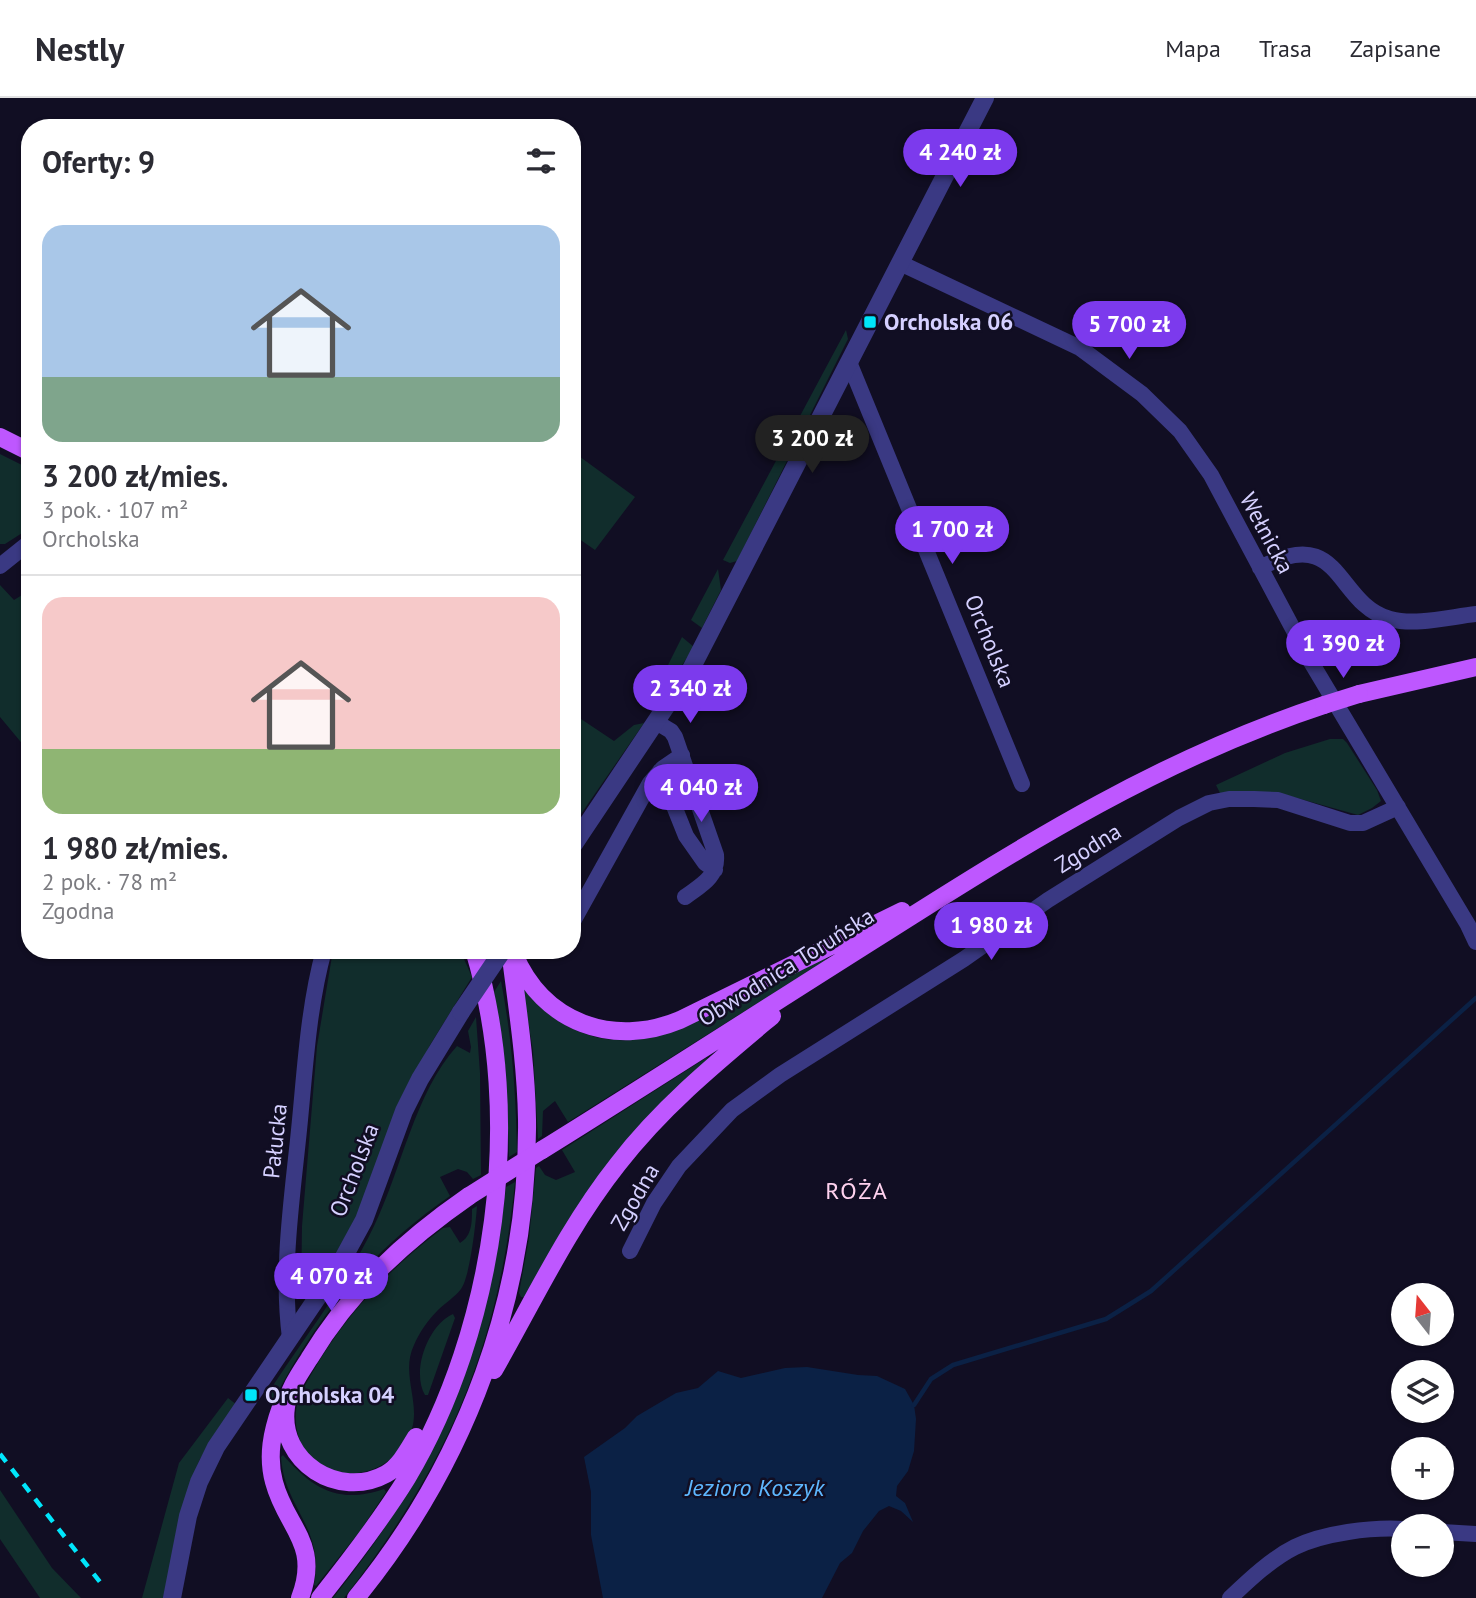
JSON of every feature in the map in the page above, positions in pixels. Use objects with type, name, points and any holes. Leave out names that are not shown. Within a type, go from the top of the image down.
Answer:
[{"type":"main road","points":[[0,437],[21,448]]},
{"type":"main road","name":"Obwodnica Toruńska","points":[[300,1598],[306,1575],[304,1548],[297,1528],[279,1497],[271,1464],[272,1440],[277,1418],[291,1389],[335,1318],[370,1277],[413,1237],[469,1196],[975,876],[1032,841],[1157,772],[1254,729],[1324,705],[1415,679],[1476,667]]},
{"type":"main road","points":[[516,959],[540,993],[555,1008],[573,1019],[611,1031],[649,1030],[680,1020],[975,876]]},
{"type":"main road","points":[[356,1598],[421,1507],[468,1416],[571,1231],[629,1150],[716,1062],[809,984],[861,948]]},
{"type":"main road","points":[[320,1598],[366,1540],[408,1476],[444,1401],[472,1322],[487,1259],[498,1167],[498,1105],[494,1051],[476,959]]},
{"type":"main road","points":[[468,1416],[504,1313],[515,1262],[524,1196],[526,1099],[512,959]]},
{"type":"main road","points":[[291,1389],[285,1418],[288,1436],[307,1466],[334,1480],[368,1482],[387,1473],[407,1453],[459,1361]]},
{"type":"street","points":[[581,834],[691,670],[985,98]]},
{"type":"street","name":"Wełnicka","points":[[900,263],[1080,348],[1142,394],[1180,432],[1211,475],[1308,657],[1476,942]]},
{"type":"street","name":"Orcholska","points":[[849,362],[1022,784]]},
{"type":"street","points":[[0,566],[21,549]]},
{"type":"street","points":[[1260,568],[1283,557],[1304,554],[1326,563],[1368,606],[1390,619],[1406,621],[1476,614]]},
{"type":"street","points":[[656,722],[674,734],[716,855],[715,870],[709,879],[685,897]]},
{"type":"street","points":[[581,907],[630,817],[660,771],[682,755]]},
{"type":"street","points":[[660,771],[686,836],[705,863],[715,870]]},
{"type":"street","name":"Zgodna","points":[[630,1251],[654,1203],[679,1166],[732,1110],[780,1074],[964,959],[1048,900],[1179,818],[1209,803],[1229,799],[1278,800],[1350,823],[1363,822],[1398,807]]},
{"type":"street","name":"Pałucka","points":[[290,1338],[285,1277],[290,1217],[308,1041],[322,959]]},
{"type":"street","name":"Orcholska","points":[[172,1598],[188,1516],[199,1482],[216,1447],[340,1264],[367,1211],[404,1111],[420,1079],[497,959]]},
{"type":"street","points":[[1230,1598],[1292,1548],[1365,1530],[1391,1529]]},
{"type":"street","points":[[1454,1533],[1476,1534]]},
{"type":"green space","points":[[846,330],[848,339],[737,561],[730,563],[723,560]]},
{"type":"green space","points":[[0,454],[21,464],[21,534],[5,544],[0,544]]},
{"type":"green space","points":[[581,458],[635,497],[595,550],[581,540]]},
{"type":"green space","points":[[718,569],[721,590],[702,628],[691,620]]},
{"type":"green space","points":[[0,585],[14,600],[21,596],[21,742],[0,717]]},
{"type":"green space","points":[[682,637],[694,647],[673,679],[663,675]]},
{"type":"green space","points":[[581,719],[614,741],[634,725],[644,723],[581,814]]},
{"type":"green space","points":[[1330,739],[1343,739],[1347,743],[1377,790],[1381,801],[1358,815],[1270,793],[1221,795],[1216,785],[1285,753]]},
{"type":"green space","points":[[826,956],[826,960],[568,1122],[555,1101],[543,1111],[542,1136],[538,1139],[533,1051],[523,990],[526,989],[571,1028],[614,1040],[635,1040],[675,1030],[694,1022]]},
{"type":"green space","points":[[332,959],[464,959],[472,977],[430,1045],[395,1115],[359,1212],[310,1295],[301,1295],[302,1226],[317,1046]]},
{"type":"green space","points":[[501,981],[511,1045],[516,1109],[517,1152],[509,1157],[506,1071],[494,992]]},
{"type":"green space","points":[[476,1017],[480,1073],[481,1175],[473,1179],[467,1172],[458,1169],[440,1177],[450,1196],[395,1239],[348,1287],[307,1342],[273,1402],[265,1398],[362,1249],[384,1204],[430,1086],[457,1046],[470,1053],[468,1031]]},
{"type":"green space","points":[[706,1058],[709,1059],[525,1297],[521,1297],[519,1293],[529,1238],[536,1168],[539,1166],[545,1175],[556,1180],[575,1172],[562,1150]]},
{"type":"green space","points":[[515,1182],[496,1299],[481,1352],[462,1403],[412,1501],[344,1598],[333,1598],[401,1503],[451,1406],[471,1356],[486,1303],[498,1247],[506,1187]]},
{"type":"green space","points":[[477,1206],[472,1249],[464,1283],[459,1292],[427,1322],[410,1357],[414,1415],[408,1438],[393,1457],[376,1468],[356,1473],[337,1472],[320,1465],[306,1452],[298,1434],[296,1411],[312,1373],[339,1331],[387,1276],[443,1228],[450,1227],[460,1243],[464,1240],[470,1228],[472,1209]]},
{"type":"green space","points":[[453,1314],[455,1318],[428,1395],[425,1395],[420,1374],[424,1350],[436,1328]]},
{"type":"green space","points":[[228,1398],[237,1405],[200,1459],[190,1483],[163,1598],[142,1598],[179,1463]]},
{"type":"green space","points":[[283,1455],[305,1476],[327,1490],[353,1495],[384,1489],[386,1492],[360,1531],[316,1586],[314,1548],[284,1475]]},
{"type":"green space","points":[[0,1490],[52,1568],[81,1598],[40,1598],[0,1539]]},
{"type":"water","name":"Jezioro Koszyk","points":[[807,1367],[877,1376],[905,1389],[914,1405],[914,1451],[908,1471],[897,1486],[896,1496],[905,1503],[913,1522],[901,1511],[889,1506],[879,1511],[863,1531],[852,1553],[840,1563],[822,1598],[603,1598],[591,1535],[591,1492],[584,1457],[625,1428],[637,1416],[676,1393],[698,1388],[718,1371],[741,1378],[785,1368]]},
{"type":"waterway","points":[[914,1405],[931,1379],[953,1365],[1106,1319],[1151,1291],[1476,998]]},
{"type":"railway","points":[[0,1454],[100,1582]]},
{"type":"place","name":"Orcholska 06","points":[[870,322]]},
{"type":"place","name":"Orcholska 04","points":[[251,1395]]},
{"type":"district","name":"RÓŻA","points":[[857,1191]]}]
